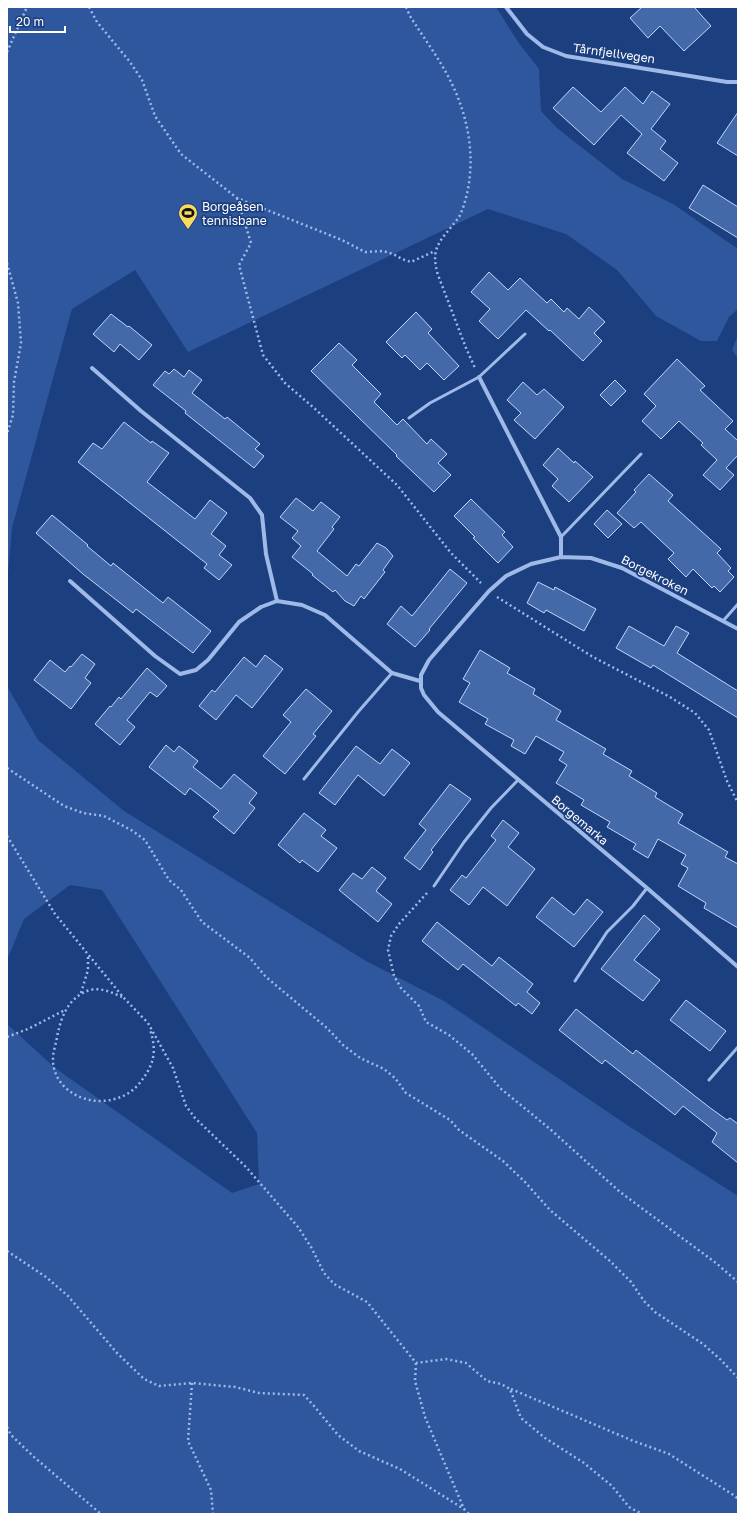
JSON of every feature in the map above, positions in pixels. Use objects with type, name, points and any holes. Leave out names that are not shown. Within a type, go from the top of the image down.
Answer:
[{"type":"street","name":"Tårnfjellvegen","points":[[506,7],[527,34],[538,43],[543,47],[566,56],[727,82],[738,82]]},
{"type":"street","points":[[92,368],[147,415],[250,498],[262,515],[266,554],[277,601]]},
{"type":"street","points":[[479,377],[561,537],[561,557]]},
{"type":"street","name":"Borgekroken","points":[[420,681],[421,675],[429,660],[489,590],[506,576],[531,564],[561,557],[591,558],[622,568],[738,629]]},
{"type":"street","points":[[70,581],[155,656],[180,674],[196,670],[208,660],[239,622],[261,607],[277,601],[302,605],[325,615],[392,673],[420,681]]},
{"type":"street","name":"Borgemarka","points":[[420,681],[424,695],[434,708],[738,967]]},
{"type":"lane","points":[[409,418],[430,403],[479,377],[525,334]]},
{"type":"lane","points":[[561,537],[641,454]]},
{"type":"lane","points":[[722,621],[738,604]]},
{"type":"lane","points":[[304,779],[358,712],[392,673]]},
{"type":"lane","points":[[434,886],[464,842],[491,808],[518,780]]},
{"type":"lane","points":[[576,981],[607,932],[633,906],[647,888]]},
{"type":"lane","points":[[709,1080],[738,1047]]},
{"type":"path","points":[[7,52],[27,7]]},
{"type":"path","points":[[89,7],[96,22],[130,62],[142,80],[155,116],[181,154],[237,198],[342,240],[365,252],[383,251],[411,262],[435,251]]},
{"type":"path","points":[[406,7],[410,16],[450,80],[464,112],[471,151],[469,188],[460,215],[435,251],[434,264],[466,348],[479,377]]},
{"type":"path","points":[[237,198],[251,243],[239,265],[263,355],[285,383],[397,485],[451,552],[489,590],[504,602],[593,657],[670,697],[695,713],[709,730],[727,781],[738,803]]},
{"type":"path","points":[[7,263],[18,303],[21,343],[14,382],[13,415],[7,434]]},
{"type":"path","points":[[7,768],[64,806],[83,813],[104,816],[133,831],[145,840],[169,880],[181,890],[202,922],[250,958],[266,977],[327,1028],[343,1045],[360,1058],[384,1069],[395,1078],[406,1093],[450,1120],[459,1130],[503,1161],[525,1182],[550,1210],[610,1260],[631,1282],[644,1302],[655,1312],[702,1344],[721,1360],[738,1378]]},
{"type":"path","points":[[7,836],[55,914],[123,997],[148,1024],[173,1068],[186,1106],[195,1118],[246,1167],[298,1227],[311,1247],[324,1273],[334,1284],[367,1302],[416,1363],[415,1381],[425,1417],[464,1509]]},
{"type":"path","points":[[434,886],[399,924],[391,936],[388,950],[394,976],[401,988],[419,1006],[426,1022],[449,1035],[472,1054],[500,1088],[550,1129],[620,1192],[716,1263],[738,1282]]},
{"type":"path","points":[[81,994],[88,970],[88,954]]},
{"type":"path","points":[[123,997],[102,990],[91,990],[74,999],[65,1010],[59,1026],[53,1059],[56,1073],[62,1084],[71,1093],[83,1099],[95,1101],[110,1100],[123,1096],[133,1090],[146,1075],[154,1059],[154,1042],[148,1024]]},
{"type":"path","points":[[7,1037],[28,1029],[65,1010]]},
{"type":"path","points":[[7,1251],[46,1277],[68,1296],[117,1353],[144,1379],[159,1386],[192,1383],[235,1387],[259,1393],[304,1395],[338,1435],[359,1451],[400,1469],[464,1509],[469,1514]]},
{"type":"path","points":[[416,1363],[446,1358],[466,1363],[487,1380],[501,1384],[631,1440],[670,1454],[738,1500]]},
{"type":"path","points":[[192,1383],[188,1441],[212,1490],[213,1514]]},
{"type":"path","points":[[510,1389],[521,1418],[545,1438],[584,1463],[612,1486],[629,1507],[642,1514]]},
{"type":"path","points":[[7,1427],[11,1435],[34,1457],[101,1514]]},
{"type":"shaded area","points":[[7,7],[496,7],[518,42],[539,69],[541,111],[557,128],[622,179],[673,204],[738,249],[738,309],[729,317],[717,341],[701,341],[656,316],[617,270],[566,234],[488,209],[188,352],[135,270],[72,309],[12,528],[7,584]]},
{"type":"shaded area","points":[[738,335],[738,358],[732,350]]},
{"type":"shaded area","points":[[7,686],[38,740],[124,811],[366,961],[444,1001],[627,1125],[738,1196],[738,1514],[7,1514],[7,1024],[55,1068],[232,1193],[259,1184],[257,1133],[102,890],[70,885],[24,919],[7,960]]},
{"type":"building","points":[[642,7],[694,7],[711,26],[684,51],[660,26],[648,38],[630,18]]},
{"type":"building","points":[[573,87],[601,112],[625,87],[643,104],[652,91],[670,104],[651,129],[666,141],[660,149],[678,163],[664,181],[627,153],[642,134],[621,115],[594,145],[553,108]]},
{"type":"building","points":[[738,112],[738,156],[717,143]]},
{"type":"building","points":[[703,185],[738,207],[738,238],[689,208]]},
{"type":"building","points":[[489,272],[508,290],[520,278],[547,303],[551,299],[564,312],[567,308],[579,319],[589,307],[605,322],[594,333],[602,341],[583,361],[526,310],[498,339],[479,321],[490,309],[471,292]]},
{"type":"building","points":[[416,312],[432,329],[428,333],[459,366],[444,380],[427,363],[420,370],[405,355],[402,358],[386,342]]},
{"type":"building","points":[[111,314],[128,327],[129,326],[152,345],[139,360],[120,344],[114,352],[93,334]]},
{"type":"building","points":[[339,343],[357,360],[352,365],[381,394],[374,402],[397,425],[403,419],[427,444],[431,439],[447,454],[438,463],[451,475],[434,492],[311,371]]},
{"type":"building","points":[[677,359],[705,386],[700,390],[733,421],[725,429],[738,441],[738,455],[726,468],[734,475],[720,490],[703,475],[717,460],[701,445],[703,443],[679,421],[661,439],[642,421],[656,406],[644,394]]},
{"type":"building","points":[[174,369],[184,377],[189,370],[202,380],[192,393],[225,419],[227,417],[260,444],[255,449],[264,456],[254,468],[185,413],[186,411],[153,385],[165,371],[169,374]]},
{"type":"building","points":[[615,380],[626,391],[611,406],[600,395]]},
{"type":"building","points":[[523,382],[537,395],[544,389],[564,407],[535,439],[514,420],[521,413],[507,400]]},
{"type":"building","points":[[124,422],[151,443],[152,441],[169,453],[147,482],[195,519],[210,500],[227,513],[211,534],[226,546],[219,555],[232,565],[219,580],[204,568],[207,564],[78,462],[93,443],[102,449]]},
{"type":"building","points":[[558,448],[574,463],[575,461],[593,477],[569,502],[552,486],[558,479],[543,465]]},
{"type":"building","points":[[649,474],[673,495],[668,501],[721,549],[717,553],[731,568],[728,571],[734,577],[720,592],[714,586],[712,588],[693,569],[686,577],[668,559],[674,553],[641,522],[634,528],[617,513],[636,492],[634,490]]},
{"type":"building","points":[[296,498],[313,511],[321,502],[340,517],[332,527],[334,529],[317,551],[347,576],[356,564],[359,566],[377,543],[386,548],[393,556],[383,570],[385,572],[364,599],[361,596],[354,606],[345,601],[335,590],[333,592],[292,557],[301,546],[292,538],[298,531],[280,517]]},
{"type":"building","points":[[471,499],[505,532],[502,535],[513,547],[498,563],[454,516]]},
{"type":"building","points":[[607,510],[622,524],[608,538],[594,524]]},
{"type":"building","points":[[52,515],[111,566],[113,563],[163,603],[168,597],[211,631],[193,653],[136,609],[133,613],[83,574],[36,533]]},
{"type":"building","points":[[450,569],[467,583],[415,647],[387,624],[401,606],[412,616]]},
{"type":"building","points":[[538,582],[554,590],[555,587],[596,609],[584,631],[546,610],[544,613],[527,603]]},
{"type":"building","points":[[629,626],[664,646],[676,626],[689,633],[677,653],[738,691],[738,718],[653,665],[651,668],[616,648]]},
{"type":"building","points":[[480,650],[510,668],[507,673],[535,689],[533,694],[561,711],[556,720],[606,749],[603,754],[632,771],[629,776],[657,793],[655,797],[683,814],[678,823],[728,852],[725,857],[738,864],[738,928],[704,908],[706,903],[678,886],[688,868],[681,864],[686,855],[658,839],[648,858],[633,849],[636,844],[607,827],[610,822],[581,805],[584,800],[556,783],[567,765],[559,760],[564,752],[536,736],[525,754],[511,746],[514,740],[485,724],[488,719],[459,702],[470,683],[463,679]]},
{"type":"building","points":[[82,654],[95,664],[85,678],[91,683],[71,709],[34,680],[50,660],[65,672]]},
{"type":"building","points":[[265,655],[283,669],[252,708],[236,695],[216,720],[199,706],[212,690],[215,692],[244,657],[256,667]]},
{"type":"building","points":[[147,668],[167,686],[157,697],[150,692],[127,720],[135,727],[120,745],[95,724],[119,697],[121,699]]},
{"type":"building","points":[[306,689],[332,711],[313,734],[316,736],[285,774],[263,756],[291,722],[283,715]]},
{"type":"building","points":[[166,745],[174,752],[179,746],[198,761],[193,767],[221,789],[234,774],[257,793],[249,803],[255,808],[234,834],[213,817],[219,811],[190,788],[185,795],[149,767]]},
{"type":"building","points":[[356,746],[380,764],[392,749],[410,763],[384,796],[358,775],[335,805],[319,793]]},
{"type":"building","points":[[450,784],[471,799],[431,850],[433,852],[420,870],[404,858],[426,830],[419,824]]},
{"type":"building","points":[[304,813],[326,830],[321,836],[337,848],[318,872],[302,860],[300,863],[278,845]]},
{"type":"building","points":[[503,820],[519,833],[508,847],[535,869],[507,906],[483,887],[469,905],[450,890],[462,875],[466,878],[496,840],[491,836]]},
{"type":"building","points":[[372,867],[386,878],[376,891],[392,904],[378,922],[339,890],[353,873],[362,879]]},
{"type":"building","points":[[552,897],[574,915],[587,899],[603,912],[574,947],[536,917]]},
{"type":"building","points":[[644,915],[660,929],[634,960],[660,980],[643,1001],[601,969]]},
{"type":"building","points":[[437,922],[492,966],[499,957],[533,984],[527,992],[540,1003],[532,1014],[518,1003],[516,1006],[463,964],[458,970],[422,941]]},
{"type":"building","points":[[686,1000],[726,1031],[710,1051],[670,1020]]},
{"type":"building","points":[[576,1009],[633,1054],[636,1050],[709,1107],[727,1120],[730,1118],[738,1124],[738,1163],[712,1142],[717,1133],[683,1106],[675,1115],[605,1060],[602,1064],[559,1030]]},
{"type":"place","name":"Borgeåsen tennisbane","points":[[188,230]]}]
